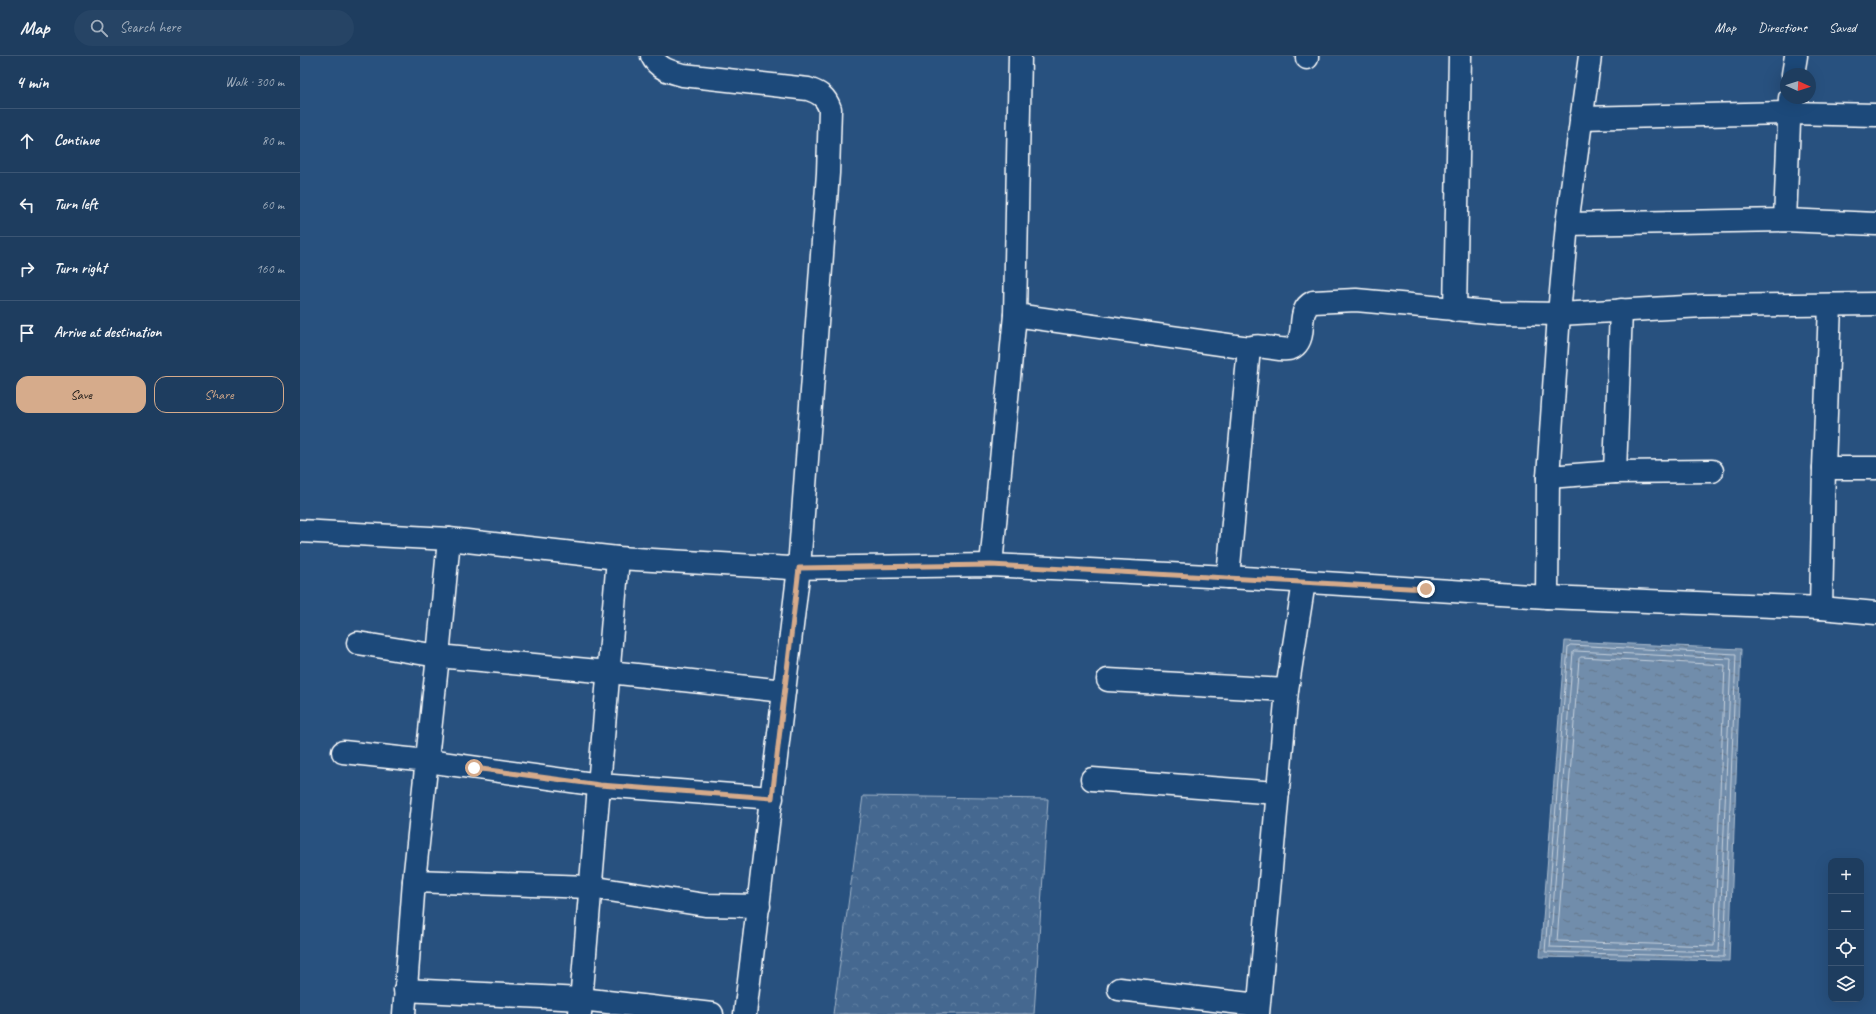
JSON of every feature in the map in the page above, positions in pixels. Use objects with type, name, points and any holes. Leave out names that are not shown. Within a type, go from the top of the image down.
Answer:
[{"type":"street","points":[[652,56],[664,70],[683,75],[808,89],[820,93],[828,101],[830,109],[828,173],[799,568],[745,1014]]},
{"type":"street","points":[[991,565],[1015,315],[1020,56]]},
{"type":"street","points":[[1455,310],[1460,56]]},
{"type":"street","points":[[1547,597],[1548,477],[1559,314],[1567,224],[1590,56]]},
{"type":"street","points":[[1794,68],[1796,56]]},
{"type":"street","points":[[1581,118],[1789,106],[1876,115]]},
{"type":"street","points":[[1785,220],[1789,106]]},
{"type":"street","points":[[1567,224],[1785,220],[1876,224]]},
{"type":"street","points":[[1015,315],[1249,348],[1258,346],[1291,349],[1295,346],[1299,339],[1304,310],[1307,305],[1313,302],[1356,300],[1498,313],[1559,314],[1703,306],[1876,304]]},
{"type":"street","points":[[1821,608],[1830,305]]},
{"type":"street","points":[[1615,472],[1621,310]]},
{"type":"street","points":[[1228,577],[1249,348]]},
{"type":"street","points":[[1824,468],[1876,468]]},
{"type":"street","points":[[1548,477],[1615,472],[1712,472]]},
{"type":"street","points":[[300,531],[449,539],[618,558],[799,568],[991,565],[1228,577],[1547,597],[1821,608],[1876,613]]},
{"type":"street","points":[[404,1014],[414,881],[449,539]]},
{"type":"street","points":[[581,1006],[618,558]]},
{"type":"street","points":[[1119,989],[1258,1010],[1287,690],[1304,582]]},
{"type":"street","points":[[358,643],[438,656],[609,672],[784,691]]},
{"type":"street","points":[[1108,680],[1287,690]]},
{"type":"street","points":[[344,752],[427,761],[600,785],[772,798]]},
{"type":"street","points":[[1092,779],[1278,793]]},
{"type":"street","points":[[414,881],[590,887],[705,905],[759,906]]},
{"type":"street","points":[[405,990],[581,1006],[712,1014]]},
{"type":"green space","points":[[863,796],[1048,799],[1034,1014],[833,1014]]},
{"type":"water","points":[[1565,641],[1741,649],[1729,961],[1540,957]]},
{"type":"route","points":[[474,768],[600,785],[772,798],[799,568],[991,565],[1426,589]]}]
